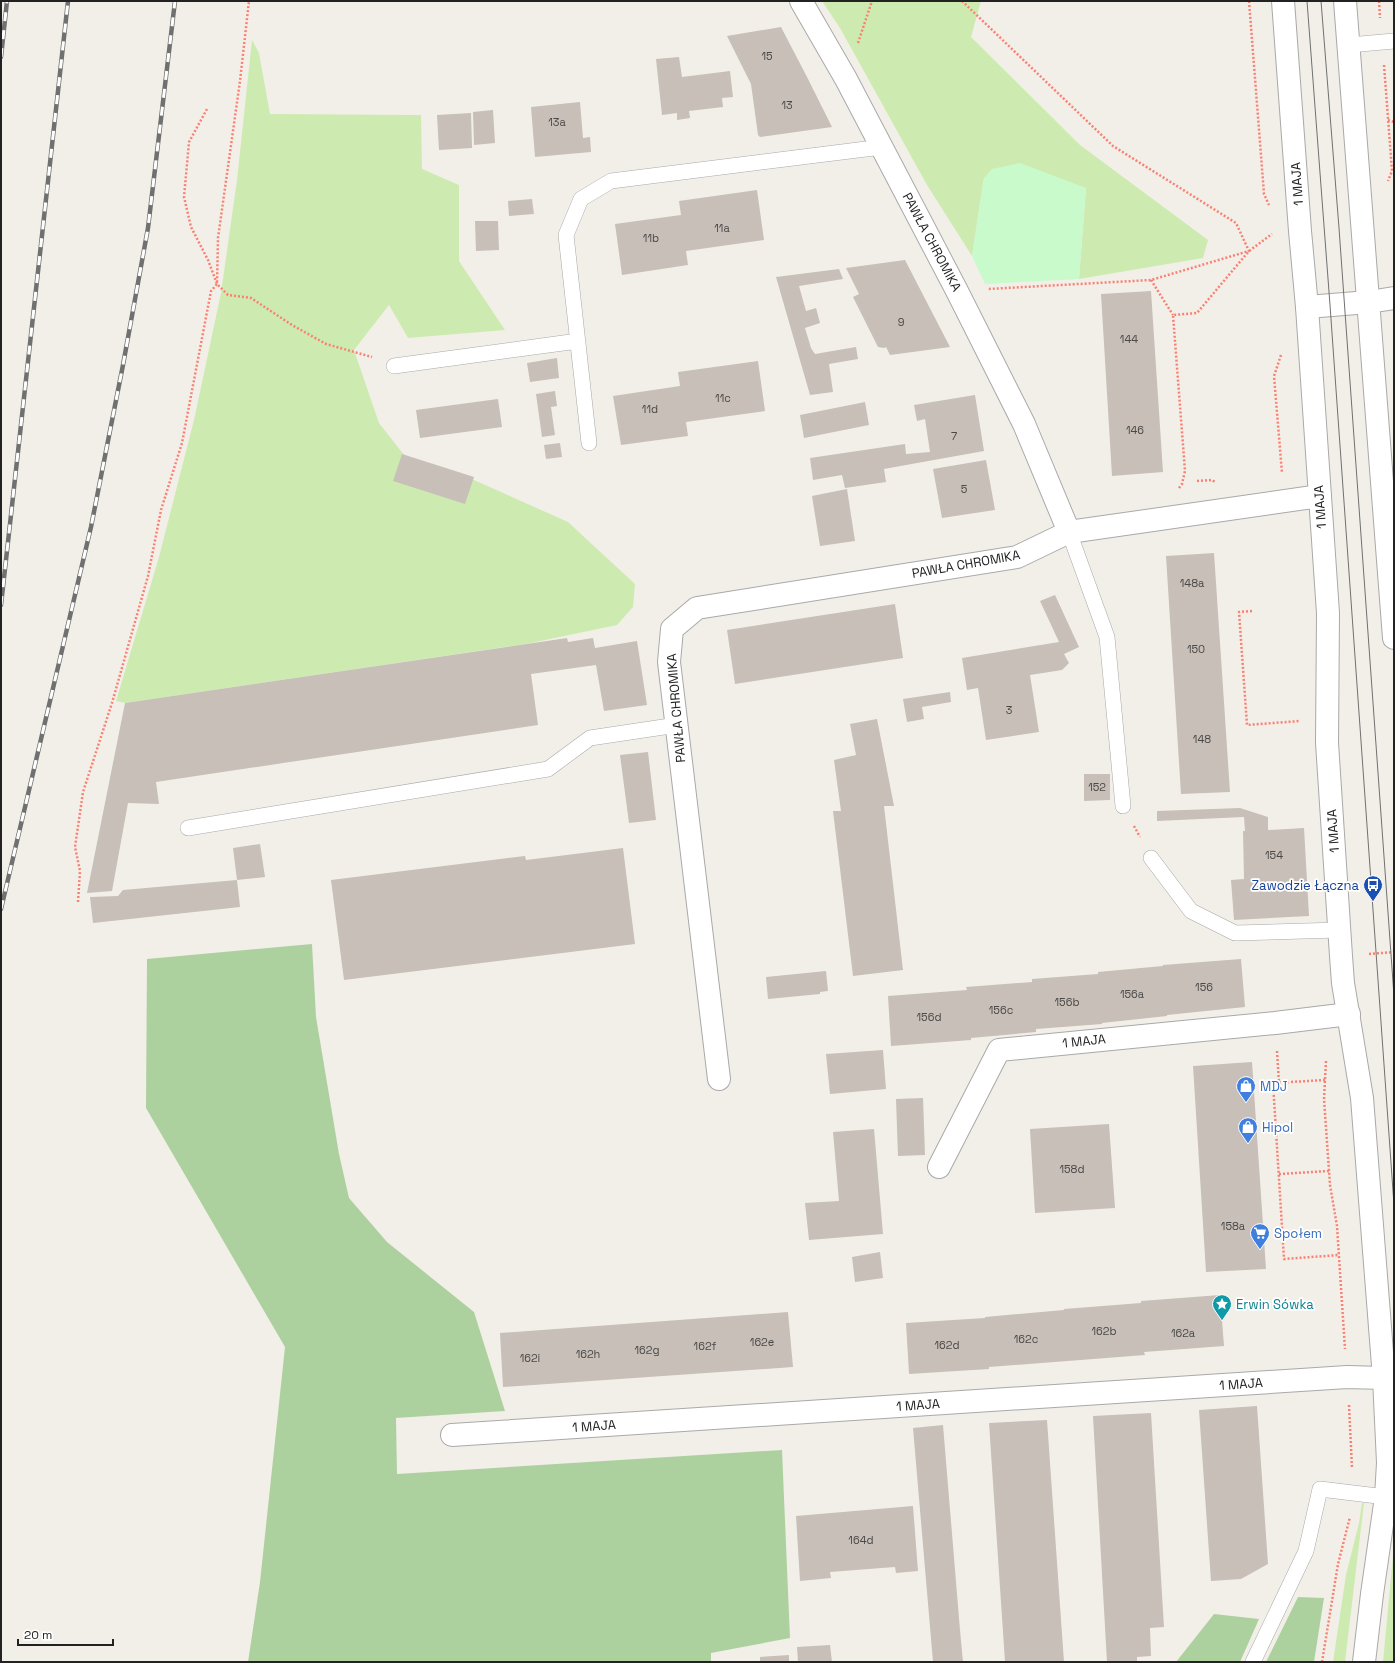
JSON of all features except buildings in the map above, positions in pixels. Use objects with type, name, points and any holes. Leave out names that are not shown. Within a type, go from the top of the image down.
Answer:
[{"type":"street","name":"PAWŁA CHROMIKA","points":[[801,1],[846,79],[958,291],[1024,424],[1069,532]]},
{"type":"street","name":"1 MAJA","points":[[1283,1],[1307,307],[1328,613],[1327,744],[1343,983],[1362,1098],[1389,1378],[1386,1497],[1364,1662]]},
{"type":"street","points":[[1345,1],[1394,638]]},
{"type":"street","points":[[1307,307],[1369,302],[1394,298]]},
{"type":"street","name":"PAWŁA CHROMIKA","points":[[719,1079],[669,662],[672,629],[697,608],[1016,557],[1069,532],[1320,496]]},
{"type":"street","name":"1 MAJA","points":[[939,1167],[999,1050],[1275,1023],[1349,1014]]},
{"type":"street","name":"1 MAJA","points":[[452,1436],[1347,1377],[1389,1378]]},
{"type":"lane","points":[[1349,45],[1388,41]]},
{"type":"lane","points":[[589,443],[566,235],[582,199],[611,181],[882,147]]},
{"type":"lane","points":[[394,366],[578,341]]},
{"type":"lane","points":[[1069,532],[1107,637],[1123,806]]},
{"type":"lane","points":[[188,828],[548,769],[590,738],[677,725]]},
{"type":"lane","points":[[1151,858],[1191,911],[1235,933],[1339,930]]},
{"type":"lane","points":[[1253,1662],[1306,1551],[1320,1489],[1386,1497]]},
{"type":"path","points":[[78,902],[80,871],[75,847],[83,792],[112,703],[148,576],[161,510],[182,443],[211,291],[217,284],[218,238],[240,81],[249,1]]},
{"type":"path","points":[[846,79],[872,1]]},
{"type":"path","points":[[962,1],[1113,146],[1236,223],[1249,251]]},
{"type":"path","points":[[1249,1],[1264,194],[1269,206]]},
{"type":"path","points":[[1379,1],[1388,41],[1388,120],[1393,170],[1386,186]]},
{"type":"path","points":[[207,109],[189,142],[184,197],[191,227],[208,260],[217,284],[228,296],[251,298],[292,326],[326,344],[376,358],[394,366]]},
{"type":"path","points":[[1388,120],[1394,122]]},
{"type":"path","points":[[1272,226],[1273,241]]},
{"type":"path","points":[[1173,315],[1197,313],[1249,251],[1273,234]]},
{"type":"path","points":[[958,291],[1151,280],[1249,251]]},
{"type":"path","points":[[1151,280],[1173,315],[1184,471],[1182,484],[1178,490]]},
{"type":"path","points":[[1281,348],[1281,355],[1274,376],[1282,476]]},
{"type":"path","points":[[1252,611],[1239,612],[1247,725],[1304,720]]},
{"type":"path","points":[[1123,806],[1151,858]]},
{"type":"path","points":[[1361,954],[1394,952]]},
{"type":"path","points":[[1325,1080],[1273,1083],[1284,1259],[1339,1256]]},
{"type":"path","points":[[1279,1174],[1329,1171]]},
{"type":"path","points":[[1322,1662],[1338,1564],[1350,1517],[1352,1493]]},
{"type":"green space","points":[[822,1],[981,1],[971,37],[1080,145],[1208,240],[1203,258],[1079,279],[1086,188],[984,178],[972,256],[927,185],[840,28]]},
{"type":"green space","points":[[252,40],[259,53],[270,114],[421,115],[422,169],[459,185],[459,261],[505,330],[408,338],[389,305],[354,350],[379,423],[408,460],[456,472],[568,522],[635,584],[633,607],[617,625],[526,644],[125,703],[116,701],[159,557],[194,420],[221,293],[237,180]]},
{"type":"green space","points":[[1020,163],[1086,188],[1079,279],[985,284],[972,256],[984,178],[992,169]]},
{"type":"green space","points":[[312,944],[316,1017],[339,1154],[349,1198],[387,1242],[474,1312],[505,1411],[396,1418],[397,1474],[782,1450],[790,1638],[711,1653],[711,1662],[248,1662],[260,1582],[285,1347],[146,1108],[147,959]]},
{"type":"green space","points":[[1362,1503],[1364,1503],[1345,1662],[1333,1662],[1346,1575],[1359,1523]]},
{"type":"green space","points":[[1394,1545],[1394,1662],[1383,1662]]},
{"type":"green space","points":[[1298,1597],[1324,1598],[1314,1662],[1266,1662]]},
{"type":"green space","points":[[1214,1614],[1259,1619],[1240,1662],[1176,1662]]},
{"type":"tram line","points":[[1307,1],[1394,1205]]},
{"type":"tram line","points":[[1321,1],[1339,228],[1394,996]]},
{"type":"railway","points":[[1,57],[7,1]]},
{"type":"railway","points":[[1,605],[68,1]]},
{"type":"railway","points":[[1,909],[91,527],[123,365],[148,228],[175,1]]},
{"type":"place","name":"Zawodzie Łączna","points":[[1373,902]]},
{"type":"place","name":"MDJ","points":[[1246,1103]]},
{"type":"place","name":"Hipol","points":[[1248,1144]]},
{"type":"place","name":"Społem","points":[[1260,1250]]},
{"type":"place","name":"Erwin Sówka","points":[[1222,1321]]}]
